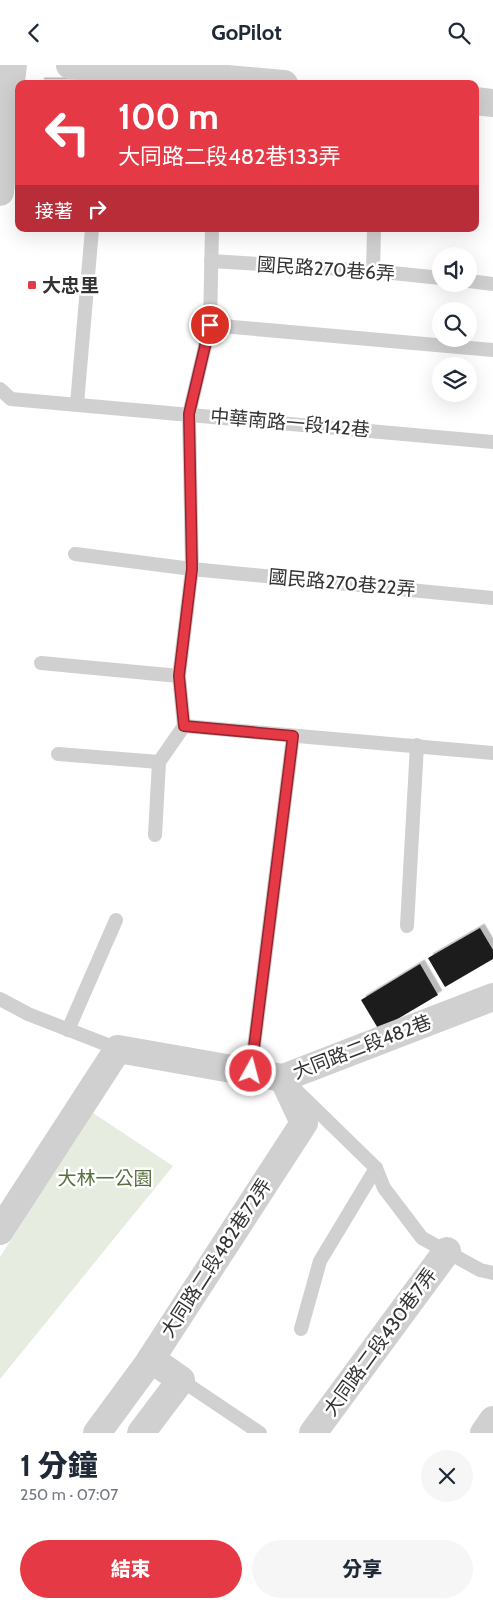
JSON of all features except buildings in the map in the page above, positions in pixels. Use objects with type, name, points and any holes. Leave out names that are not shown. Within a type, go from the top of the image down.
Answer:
[{"type":"street","points":[[0,191],[13,65]]},
{"type":"street","points":[[70,65],[211,80]]},
{"type":"street","points":[[479,101],[493,103]]},
{"type":"street","name":"大同路二段482巷","points":[[118,1049],[283,1078],[493,997]]},
{"type":"street","points":[[0,1231],[118,1049]]},
{"type":"street","name":"大同路二段482巷72弄","points":[[97,1433],[151,1359],[304,1123],[283,1078]]},
{"type":"street","name":"大同路二段430巷7弄","points":[[313,1433],[447,1251]]},
{"type":"street","points":[[141,1433],[181,1380],[151,1359]]},
{"type":"street","points":[[484,1433],[493,1420]]},
{"type":"lane","points":[[77,404],[92,232]]},
{"type":"lane","points":[[155,835],[159,761],[184,726],[179,676],[192,569],[189,414],[210,325],[212,232]]},
{"type":"lane","points":[[373,271],[374,232]]},
{"type":"lane","name":"國民路270巷6弄","points":[[211,261],[373,271],[432,277]]},
{"type":"lane","points":[[477,282],[493,284]]},
{"type":"lane","points":[[210,325],[493,350]]},
{"type":"lane","name":"中華南路一段142巷","points":[[0,389],[11,399],[493,442]]},
{"type":"lane","name":"國民路270巷22弄","points":[[75,554],[192,569],[493,598]]},
{"type":"lane","points":[[41,663],[179,676]]},
{"type":"lane","points":[[184,726],[493,753]]},
{"type":"lane","points":[[251,1071],[293,736]]},
{"type":"lane","points":[[407,926],[417,745]]},
{"type":"lane","points":[[58,754],[159,761]]},
{"type":"lane","points":[[68,1029],[116,920]]},
{"type":"lane","points":[[0,999],[28,1014],[118,1049]]},
{"type":"lane","points":[[283,1078],[376,1168],[384,1188],[422,1238],[480,1270],[493,1273]]},
{"type":"lane","points":[[300,1329],[320,1261],[376,1168]]},
{"type":"lane","points":[[181,1380],[260,1433]]},
{"type":"green space","name":"大林一公園","points":[[93,1113],[173,1166],[0,1379],[0,1257]]},
{"type":"place","name":"大忠里","points":[[32,285]]},
{"type":"route","points":[[210,325],[189,414],[192,569],[179,676],[184,726],[293,736],[251,1071]]}]
